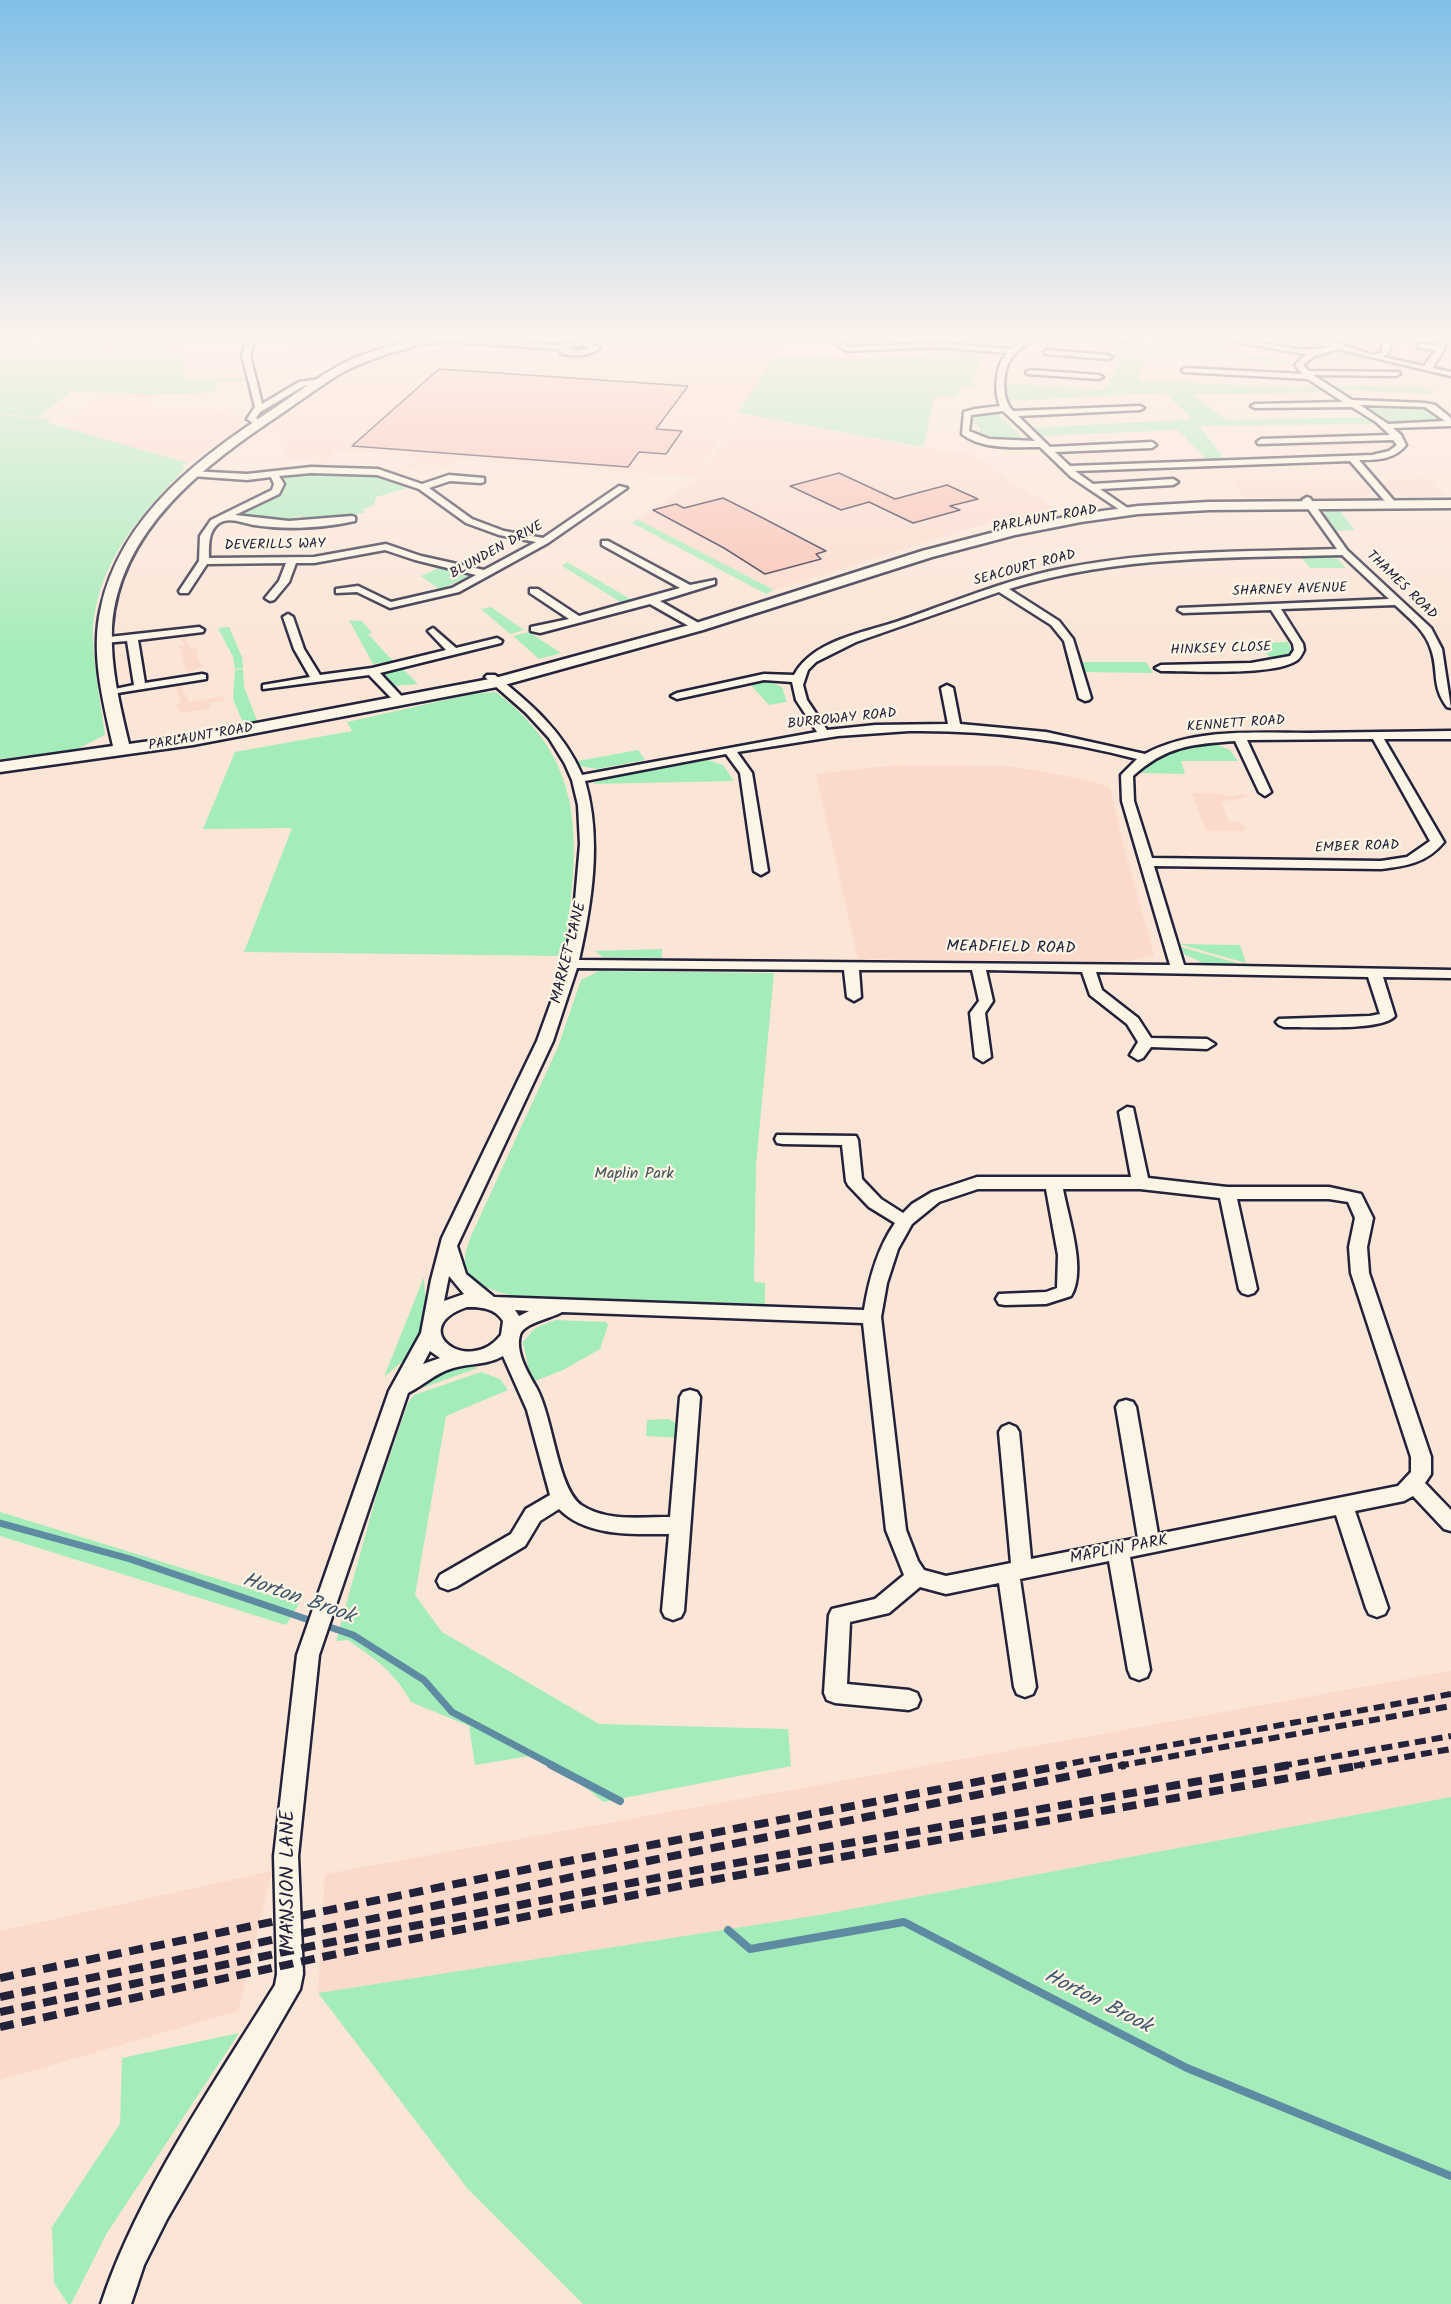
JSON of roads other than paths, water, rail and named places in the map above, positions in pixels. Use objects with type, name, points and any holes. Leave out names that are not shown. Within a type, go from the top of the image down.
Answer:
[{"type":"street","points":[[122,751],[104,659],[104,640],[112,590],[125,556],[158,507],[192,473],[224,447]]},
{"type":"street","points":[[1040,447],[1070,447]]},
{"type":"street","points":[[1044,447],[1090,487],[1124,509]]},
{"type":"street","points":[[1153,447],[1158,453]]},
{"type":"street","points":[[1265,447],[1270,452]]},
{"type":"street","points":[[1068,469],[1352,458],[1389,455],[1401,447]]},
{"type":"street","points":[[1352,458],[1391,502]]},
{"type":"street","points":[[192,473],[247,477],[310,470],[378,472],[422,487],[469,521],[502,533],[545,541]]},
{"type":"street","points":[[1090,487],[1175,487],[1166,473]]},
{"type":"street","points":[[183,589],[204,561],[205,536],[214,522],[276,492],[279,484],[274,475]]},
{"type":"street","points":[[422,487],[449,478],[481,480]]},
{"type":"street","name":"BLUNDEN DRIVE","points":[[340,591],[363,586],[390,605],[455,590],[545,541],[622,488]]},
{"type":"street","name":"PARLAUNT ROAD","points":[[0,767],[193,740],[437,692],[454,692],[693,625],[942,542],[1039,519],[1124,509],[1308,502],[1451,502]]},
{"type":"street","name":"THAMES ROAD","points":[[1308,502],[1344,552],[1370,579],[1426,628],[1437,649],[1443,694],[1451,705]]},
{"type":"street","points":[[226,516],[239,520],[290,526],[352,519]]},
{"type":"street","name":"DEVERILLS WAY","points":[[204,561],[292,561],[351,555],[386,547],[404,538]]},
{"type":"street","points":[[605,543],[688,588]]},
{"type":"street","points":[[386,547],[418,558],[486,574]]},
{"type":"street","name":"SEACOURT ROAD","points":[[797,679],[803,668],[822,653],[864,636],[1001,589],[1063,571],[1177,557],[1344,552]]},
{"type":"street","points":[[270,598],[284,582],[292,561]]},
{"type":"street","points":[[535,629],[540,630],[578,620],[711,582]]},
{"type":"street","points":[[1001,589],[1055,623],[1069,641],[1085,698]]},
{"type":"street","points":[[534,591],[578,620]]},
{"type":"street","points":[[651,600],[693,625]]},
{"type":"street","name":"SHARNEY AVENUE","points":[[1183,610],[1398,602]]},
{"type":"street","name":"HINKSEY CLOSE","points":[[1161,668],[1265,665],[1283,663],[1294,658],[1299,650],[1298,644],[1275,608]]},
{"type":"street","points":[[288,617],[299,649],[317,679]]},
{"type":"street","points":[[104,640],[199,630]]},
{"type":"street","points":[[433,630],[453,651]]},
{"type":"street","points":[[132,637],[140,688]]},
{"type":"street","points":[[267,687],[372,671],[497,641]]},
{"type":"street","points":[[372,671],[400,701]]},
{"type":"street","points":[[109,693],[202,677]]},
{"type":"street","points":[[677,696],[764,677],[797,679],[798,693],[824,734]]},
{"type":"street","name":"MARKET LANE","points":[[430,1329],[450,1240],[545,1042],[571,964],[583,906],[587,848],[584,809],[578,779],[560,746],[539,718],[494,680]]},
{"type":"street","points":[[947,688],[955,728]]},
{"type":"street","name":"BURROWAY ROAD","points":[[578,779],[824,734],[877,729],[955,728],[1030,732],[1101,745],[1146,758]]},
{"type":"street","name":"EMBER ROAD","points":[[1147,862],[1381,865],[1424,856],[1437,842],[1376,735]]},
{"type":"street","name":"KENNETT ROAD","points":[[1179,971],[1128,801],[1127,775],[1146,758],[1162,749],[1190,741],[1239,737],[1451,735]]},
{"type":"street","points":[[1239,737],[1265,792]]},
{"type":"street","points":[[730,751],[746,773],[760,871]]},
{"type":"street","name":"MEADFIELD ROAD","points":[[571,964],[978,966],[1451,974]]},
{"type":"street","points":[[851,965],[854,997]]},
{"type":"street","points":[[978,966],[986,1001],[977,1013],[983,1057]]},
{"type":"street","points":[[1088,969],[1095,992],[1133,1021],[1142,1048],[1207,1044]]},
{"type":"street","points":[[1284,1022],[1371,1021],[1388,1016],[1374,973]]},
{"type":"street","points":[[1127,1112],[1140,1183]]},
{"type":"street","points":[[783,1138],[850,1140],[854,1181],[875,1203],[904,1221]]},
{"type":"street","points":[[1005,1299],[1046,1298],[1065,1292],[1069,1283],[1053,1182]]},
{"type":"street","points":[[909,1700],[835,1693],[840,1615],[881,1607],[917,1577],[909,1565],[896,1530],[872,1317],[877,1285],[889,1248],[904,1221],[933,1198],[977,1183],[1140,1183],[1227,1193],[1329,1193],[1355,1198],[1364,1218],[1358,1247],[1360,1273],[1421,1457],[1421,1474],[1413,1483],[1451,1522]]},
{"type":"street","points":[[1227,1193],[1248,1289]]},
{"type":"street","points":[[450,1240],[452,1267],[461,1283],[505,1309],[512,1318],[511,1359],[534,1401],[561,1498],[582,1517],[616,1524],[680,1525]]},
{"type":"street","name":"MANSION LANE","points":[[116,2304],[122,2283],[147,2227],[195,2140],[287,1989],[290,1974],[286,1856],[308,1655],[399,1391],[439,1313],[450,1305],[464,1300],[872,1317]]},
{"type":"street","points":[[399,1391],[428,1370],[459,1359],[485,1356],[498,1350],[511,1333],[531,1317],[564,1305]]},
{"type":"street","points":[[430,1329],[433,1346],[446,1355],[459,1359]]},
{"type":"street","points":[[485,1356],[518,1374]]},
{"type":"street","points":[[673,1611],[690,1397]]},
{"type":"street","points":[[1126,1407],[1150,1545]]},
{"type":"street","points":[[1008,1432],[1015,1572],[1025,1688]]},
{"type":"street","name":"MAPLIN PARK","points":[[917,1577],[946,1585],[1015,1572],[1404,1493],[1413,1483]]},
{"type":"street","points":[[448,1581],[518,1540],[534,1515],[561,1498]]},
{"type":"street","points":[[1343,1505],[1377,1608]]},
{"type":"street","points":[[1118,1551],[1139,1670]]},
{"type":"waterway","name":"Horton Brook","points":[[0,1523],[130,1559],[353,1635],[424,1680],[452,1712],[554,1766]]},
{"type":"waterway","name":"Horton Brook","points":[[551,1765],[620,1801]]},
{"type":"waterway","name":"Horton Brook","points":[[728,1930],[750,1949],[904,1922],[1187,2068],[1451,2176]]},
{"type":"railway","points":[[1056,1766],[1451,1694]]},
{"type":"railway","points":[[1118,1766],[1451,1706]]},
{"type":"railway","points":[[1281,1766],[1451,1736]]},
{"type":"railway","points":[[1354,1766],[1451,1749]]},
{"type":"railway","points":[[0,1978],[543,1866],[1064,1765]]},
{"type":"railway","points":[[0,1997],[653,1860],[1125,1765]]},
{"type":"railway","points":[[0,2012],[327,1943],[697,1870],[1290,1765]]},
{"type":"railway","points":[[0,2027],[327,1956],[700,1882],[1362,1765]]},
{"type":"park label","name":"Maplin Park","points":[[634,1175]]}]
